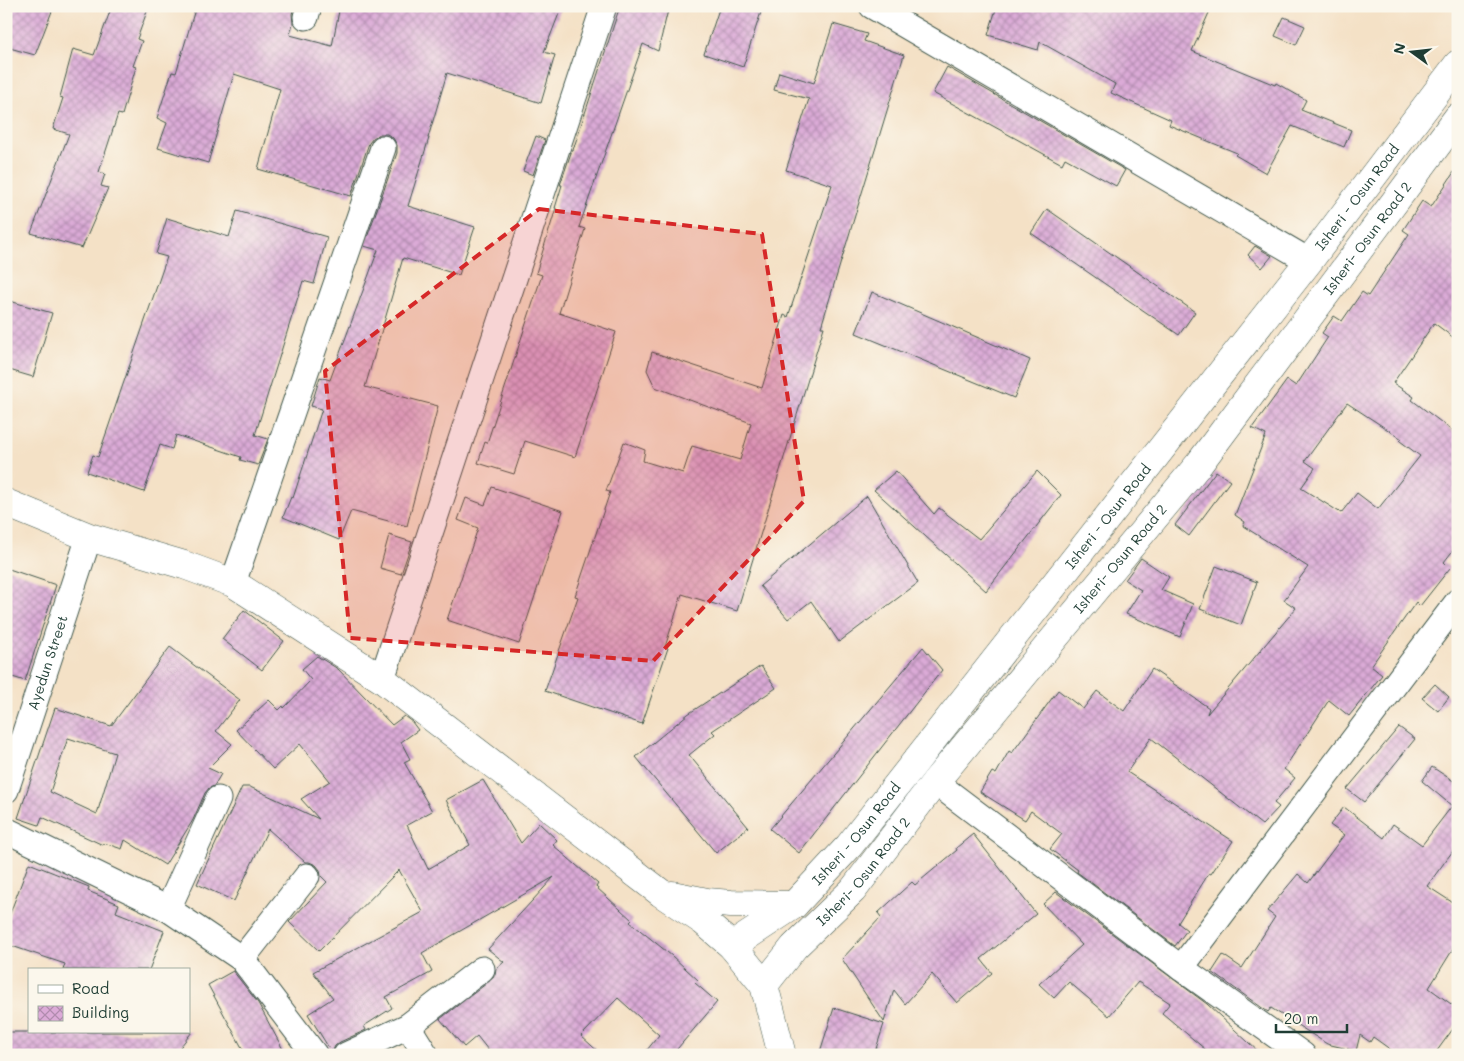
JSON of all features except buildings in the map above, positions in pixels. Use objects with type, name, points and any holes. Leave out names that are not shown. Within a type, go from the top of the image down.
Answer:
[{"type":"main road","name":"Isheri - Osun Road","points":[[732,946],[794,905],[855,839],[1309,261],[1458,64]]},
{"type":"main road","name":"Isheri- Osun Road 2","points":[[764,985],[794,947],[853,890],[936,782],[1199,464],[1458,117]]},
{"type":"main road","points":[[6,503],[89,537],[184,565],[232,583],[382,679],[661,893],[703,921],[732,946],[764,985],[782,1055]]},
{"type":"main road","points":[[661,893],[707,902],[794,905]]},
{"type":"street","points":[[382,679],[604,6]]},
{"type":"street","points":[[872,6],[1309,261]]},
{"type":"street","points":[[232,583],[383,148]]},
{"type":"street","name":"Ayedun Street","points":[[6,790],[89,537]]},
{"type":"street","points":[[1182,968],[1458,601]]},
{"type":"street","points":[[936,782],[1182,968],[1303,1055]]},
{"type":"street","points":[[168,909],[218,798]]},
{"type":"street","points":[[6,830],[168,909],[242,959],[314,1055]]},
{"type":"street","points":[[242,959],[307,876]]},
{"type":"street","points":[[346,1055],[408,1026],[482,969]]},
{"type":"street","points":[[408,1026],[426,1055]]},
{"type":"highlighted area","points":[[539,209],[762,234],[804,501],[653,661],[350,638],[325,371]]}]
